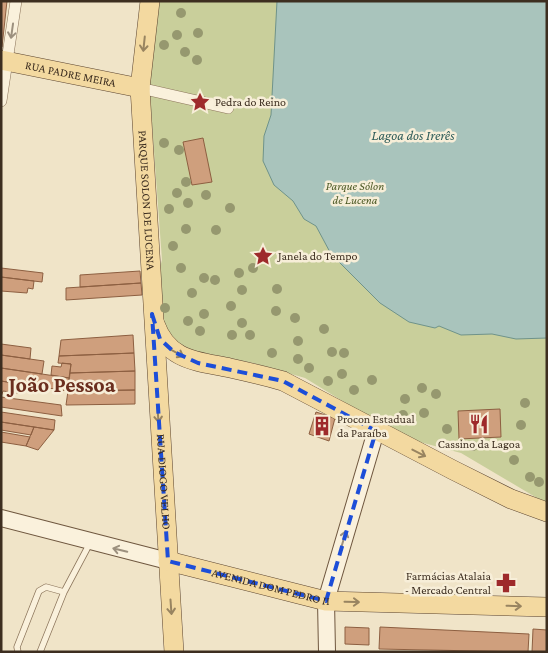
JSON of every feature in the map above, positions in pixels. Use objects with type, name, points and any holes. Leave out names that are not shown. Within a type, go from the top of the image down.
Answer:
[{"type":"main road","points":[[140,88],[150,1]]},
{"type":"main road","name":"RUA PADRE MEIRA","points":[[4,61],[140,88]]},
{"type":"main road","name":"PARQUE SOLON DE LUCENA","points":[[140,88],[152,314]]},
{"type":"main road","points":[[152,314],[160,339],[174,352],[198,363],[247,372],[282,382],[511,499],[547,512]]},
{"type":"main road","name":"RUA DIOGO VELHO","points":[[152,314],[174,652]]},
{"type":"main road","points":[[327,652],[326,601],[376,431]]},
{"type":"main road","name":"AVENIDA DOM PEDRO II","points":[[1,518],[90,543],[326,601],[547,607]]},
{"type":"street","points":[[1,101],[4,61],[16,1]]},
{"type":"street","points":[[140,88],[228,108]]},
{"type":"lane","points":[[40,652],[64,592],[90,543]]},
{"type":"lane","points":[[18,652],[17,647],[39,591],[46,587],[64,592]]},
{"type":"highlighted area","points":[[152,314],[160,339],[174,352],[198,363],[283,381],[376,431],[326,601],[168,561]]},
{"type":"green space","name":"Parque Sólon de Lucena","points":[[158,1],[547,1],[547,504],[461,453],[401,437],[305,378],[253,363],[194,352],[174,340],[160,318],[159,271],[162,260],[148,69]]},
{"type":"water","name":"Lagoa dos Irerês","points":[[277,1],[547,1],[547,338],[516,339],[492,334],[461,335],[439,326],[435,328],[409,322],[380,303],[331,254],[316,226],[304,219],[293,201],[274,185],[263,161],[264,136],[271,115]]},
{"type":"building","points":[[1,1],[7,1],[2,47],[1,47]]},
{"type":"building","points":[[203,138],[212,182],[192,185],[183,142]]},
{"type":"building","points":[[1,268],[43,273],[42,282],[1,277]]},
{"type":"building","points":[[140,271],[141,283],[80,287],[80,275]]},
{"type":"building","points":[[1,277],[34,281],[33,289],[28,288],[27,293],[1,291]]},
{"type":"building","points":[[141,283],[142,295],[66,300],[66,288]]},
{"type":"building","points":[[133,335],[134,353],[59,356],[61,340]]},
{"type":"building","points":[[1,344],[31,348],[30,359],[1,355]]},
{"type":"building","points":[[134,353],[135,371],[70,373],[71,364],[58,363],[59,356]]},
{"type":"building","points":[[1,355],[44,361],[42,374],[1,368]]},
{"type":"building","points":[[62,363],[71,364],[69,378],[51,375],[52,366],[61,367]]},
{"type":"building","points":[[1,368],[69,378],[68,391],[1,381]]},
{"type":"building","points":[[135,371],[135,390],[68,391],[70,373]]},
{"type":"building","points":[[1,381],[19,384],[18,393],[3,391],[1,397]]},
{"type":"building","points":[[135,390],[135,404],[66,405],[68,391]]},
{"type":"building","points":[[1,397],[61,405],[62,416],[1,407]]},
{"type":"building","name":"Cassino da Lagoa","points":[[500,409],[501,437],[459,439],[458,411]]},
{"type":"building","points":[[1,412],[55,420],[54,430],[1,422]]},
{"type":"building","name":"Procon Estadual da Paraíba","points":[[316,412],[335,418],[329,441],[309,434]]},
{"type":"building","points":[[1,422],[34,427],[31,435],[1,430]]},
{"type":"building","points":[[34,427],[54,430],[38,450],[26,446]]},
{"type":"building","points":[[1,432],[30,437],[26,446],[1,442]]},
{"type":"building","points":[[345,627],[369,628],[369,645],[345,644]]},
{"type":"building","points":[[380,627],[529,634],[528,652],[379,649]]},
{"type":"building","points":[[533,629],[547,630],[547,652],[532,652]]},
{"type":"place","name":"Pedra do Reino","points":[[200,102]]},
{"type":"place","name":"Janela do Tempo","points":[[263,256]]},
{"type":"place","name":"Cassino da Lagoa","points":[[479,424]]},
{"type":"place","name":"Procon Estadual da Paraíba","points":[[322,426]]},
{"type":"place","name":"Farmácias Atalaia - Mercado Central","points":[[506,583]]},
{"type":"district","name":"João Pessoa","points":[[62,384]]}]
